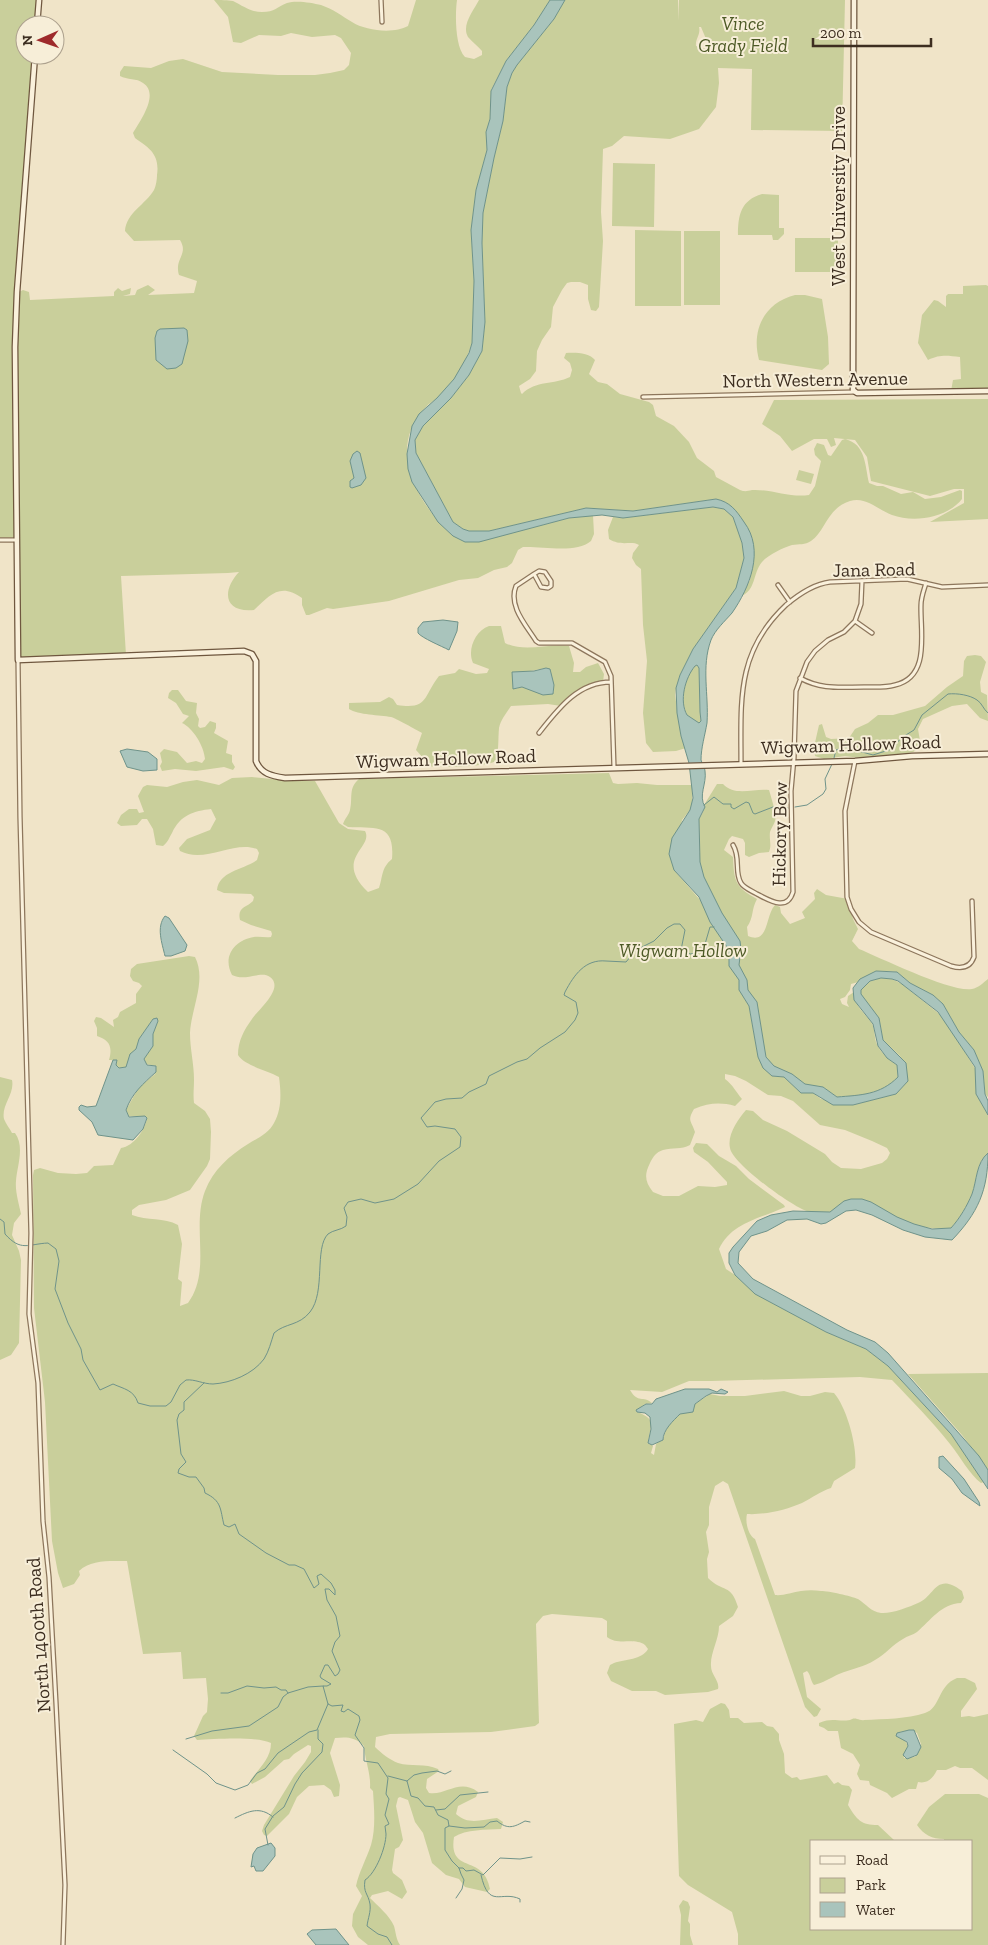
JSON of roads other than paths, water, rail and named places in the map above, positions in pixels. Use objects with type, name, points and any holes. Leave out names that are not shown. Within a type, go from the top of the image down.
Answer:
[{"type":"street","points":[[38,15],[39,0]]},
{"type":"street","points":[[381,0],[382,22]]},
{"type":"street","name":"West University Drive","points":[[854,0],[852,386],[855,392]]},
{"type":"street","points":[[18,660],[16,300],[34,65]]},
{"type":"street","name":"North Western Avenue","points":[[643,397],[988,390]]},
{"type":"street","points":[[0,540],[17,540]]},
{"type":"street","points":[[534,574],[541,587],[545,589],[550,587],[551,582],[545,572],[539,571],[534,574],[516,586],[514,596],[517,612],[536,641],[540,643],[568,642],[574,644],[605,662],[610,671],[614,767]]},
{"type":"street","name":"Jana Road","points":[[741,763],[741,698],[747,668],[762,633],[790,602],[805,591],[820,584],[907,579],[948,587],[988,585]]},
{"type":"street","points":[[794,762],[794,697],[800,678],[807,662],[816,651],[828,640],[844,632],[855,621],[862,604],[862,581]]},
{"type":"street","points":[[800,678],[815,685],[825,687],[879,687],[904,682],[914,674],[920,660],[921,605],[926,582]]},
{"type":"street","points":[[778,585],[790,602]]},
{"type":"street","points":[[855,621],[872,633]]},
{"type":"street","name":"Wigwam Hollow Road","points":[[18,660],[244,650],[250,652],[256,661],[256,761],[264,773],[278,777],[855,761],[912,756],[988,754]]},
{"type":"street","name":"North 1400th Road","points":[[18,660],[20,817],[31,1232],[30,1324],[38,1383],[43,1521],[49,1577],[56,1703],[65,1885],[63,1945]]},
{"type":"street","points":[[539,733],[564,702],[592,684],[611,682]]},
{"type":"street","points":[[855,761],[845,812],[846,870],[847,897],[851,909],[859,922],[871,932],[951,966],[962,968],[970,965],[974,957],[972,901]]},
{"type":"street","name":"Hickory Bow","points":[[732,845],[738,856],[739,878],[742,884],[775,903],[782,904],[788,901],[793,892],[791,791],[794,762]]},
{"type":"water","points":[[550,0],[565,0],[554,19],[517,65],[507,87],[503,121],[483,213],[482,243],[485,322],[482,351],[469,375],[451,398],[423,426],[415,440],[416,453],[453,522],[469,531],[489,531],[586,508],[633,511],[716,499],[729,504],[735,510],[744,522],[754,544],[753,568],[739,603],[711,640],[706,660],[707,723],[701,760],[705,768],[702,798],[705,807],[699,819],[700,862],[704,877],[722,913],[740,941],[739,965],[747,980],[748,990],[757,1002],[766,1057],[774,1066],[792,1074],[805,1084],[823,1087],[837,1097],[870,1093],[891,1083],[898,1077],[897,1065],[887,1058],[878,1046],[873,1024],[854,1000],[853,988],[860,979],[876,971],[897,972],[910,983],[933,995],[943,1004],[959,1032],[974,1050],[983,1071],[985,1094],[988,1101],[988,1115],[976,1094],[975,1067],[938,1012],[898,981],[892,979],[881,978],[870,981],[861,990],[861,994],[879,1018],[883,1040],[906,1063],[908,1081],[896,1094],[853,1105],[833,1105],[813,1093],[801,1093],[784,1077],[772,1076],[763,1068],[758,1057],[749,1006],[739,990],[739,980],[729,966],[729,950],[710,922],[699,897],[674,870],[669,854],[672,838],[690,810],[693,798],[689,763],[677,713],[676,688],[680,675],[693,649],[736,588],[744,558],[742,543],[733,517],[724,509],[713,507],[623,518],[602,515],[569,518],[479,542],[465,542],[453,536],[438,522],[412,482],[408,469],[407,454],[412,426],[419,414],[454,379],[469,353],[472,343],[474,281],[471,230],[476,190],[487,150],[486,132],[490,119],[491,91],[506,61],[534,25]],"holes":[[[697,665],[699,668],[701,721],[699,723],[687,715],[683,703],[688,677],[695,666]]]},
{"type":"water","points":[[184,328],[187,330],[188,341],[182,364],[176,368],[167,369],[156,360],[155,338],[157,331],[160,329]]},
{"type":"water","points":[[357,451],[360,453],[366,478],[361,485],[352,488],[350,487],[350,481],[354,478],[350,461],[353,454]]},
{"type":"water","points":[[443,620],[458,622],[457,631],[449,650],[427,640],[418,633],[418,628],[423,622]]},
{"type":"water","points":[[550,669],[554,685],[553,694],[543,695],[522,687],[513,689],[512,672],[534,671]]},
{"type":"water","points":[[127,749],[148,752],[157,759],[157,770],[143,771],[127,767],[120,751]]},
{"type":"water","points":[[165,916],[169,918],[187,945],[185,951],[171,956],[165,956],[160,935],[162,920]]},
{"type":"water","points":[[157,1018],[158,1021],[153,1034],[153,1046],[144,1059],[147,1065],[156,1066],[156,1072],[142,1085],[128,1104],[126,1110],[129,1117],[145,1116],[147,1118],[143,1129],[133,1140],[98,1135],[92,1122],[79,1110],[79,1107],[81,1105],[87,1107],[96,1106],[113,1060],[117,1060],[116,1065],[119,1068],[126,1067],[130,1054],[136,1049],[139,1039],[153,1019]]},
{"type":"water","points":[[988,1153],[986,1178],[980,1200],[969,1220],[952,1240],[925,1237],[903,1230],[872,1215],[856,1210],[846,1211],[826,1223],[821,1224],[807,1219],[787,1220],[767,1231],[751,1236],[739,1252],[738,1263],[753,1279],[847,1330],[875,1342],[888,1353],[979,1456],[988,1470],[988,1489],[951,1434],[888,1366],[866,1349],[826,1332],[755,1294],[735,1275],[729,1263],[729,1253],[757,1221],[771,1215],[793,1211],[830,1212],[844,1201],[851,1199],[862,1199],[871,1202],[897,1217],[914,1224],[932,1229],[951,1228],[968,1203],[981,1162]]},
{"type":"water","points":[[685,1389],[709,1389],[717,1392],[721,1389],[728,1392],[725,1394],[712,1393],[706,1396],[695,1404],[693,1412],[680,1414],[674,1420],[663,1436],[663,1440],[652,1445],[648,1443],[651,1429],[650,1417],[636,1410],[646,1404],[652,1404],[656,1399]]},
{"type":"water","points":[[943,1456],[964,1479],[980,1506],[962,1493],[952,1479],[939,1468],[939,1457]]},
{"type":"water","points":[[914,1730],[921,1747],[917,1755],[907,1759],[903,1755],[908,1746],[907,1742],[896,1736],[897,1733]]},
{"type":"water","points":[[271,1843],[275,1848],[275,1856],[263,1871],[256,1871],[254,1866],[251,1867],[253,1854],[257,1848]]},
{"type":"water","points":[[336,1929],[349,1945],[316,1945],[307,1934],[312,1930]]},
{"type":"waterway","points":[[834,758],[836,750],[844,747],[873,755],[892,749],[901,738],[914,730],[922,715],[948,694],[974,698],[988,713]]},
{"type":"waterway","points":[[795,807],[807,805],[823,794],[826,789],[825,779],[832,764]]},
{"type":"waterway","points":[[704,805],[714,797],[723,804],[731,804],[731,807],[734,809],[746,802],[749,803],[755,814],[773,807],[788,808]]},
{"type":"waterway","points":[[0,1219],[4,1222],[5,1234],[16,1243],[25,1246],[48,1243],[56,1249],[59,1261],[55,1289],[68,1323],[81,1349],[83,1360],[100,1390],[113,1384],[134,1395],[138,1403],[150,1406],[166,1406],[171,1402],[180,1385],[186,1380],[213,1384],[234,1380],[254,1369],[264,1359],[274,1333],[283,1327],[301,1320],[310,1312],[318,1293],[320,1260],[324,1241],[328,1234],[346,1226],[347,1217],[344,1208],[348,1202],[361,1199],[375,1203],[394,1199],[418,1184],[439,1161],[460,1147],[461,1137],[455,1129],[435,1126],[427,1127],[421,1118],[435,1102],[462,1098],[469,1092],[486,1084],[489,1076],[527,1059],[565,1032],[578,1013],[576,1002],[564,995],[576,974],[586,965],[599,961],[626,962],[636,950],[654,941],[674,924],[680,924],[685,930],[681,950],[690,954],[698,953],[705,944],[710,927],[714,927]]},
{"type":"waterway","points":[[204,1383],[184,1402],[184,1410],[179,1414],[177,1420],[181,1454],[186,1462],[179,1469],[178,1473],[189,1477],[196,1477],[204,1488],[205,1493],[217,1502],[224,1525],[229,1527],[235,1524],[239,1534],[266,1553],[289,1565],[295,1565],[304,1569],[314,1588],[319,1584],[317,1576],[321,1574],[331,1583],[335,1590],[335,1595],[329,1589],[325,1589],[327,1600],[336,1616],[340,1636],[335,1642],[332,1651],[340,1670],[335,1676],[328,1665],[325,1665],[320,1676],[331,1684],[323,1686],[328,1704],[332,1706],[343,1705],[341,1711],[344,1712],[348,1709],[359,1716],[360,1720],[355,1735],[364,1748],[364,1761],[378,1763],[388,1778],[386,1794],[389,1799],[385,1815],[389,1824],[385,1826],[386,1834],[380,1859],[373,1872],[365,1880],[365,1890],[370,1907],[367,1926],[378,1934],[387,1937],[392,1945]]},
{"type":"waterway","points":[[221,1693],[228,1693],[247,1686],[276,1687],[286,1690],[288,1693]]},
{"type":"waterway","points":[[186,1739],[212,1731],[249,1726],[278,1707],[283,1697],[288,1693],[308,1687],[323,1686]]},
{"type":"waterway","points":[[173,1750],[207,1774],[216,1783],[235,1790],[248,1785],[257,1773],[265,1769],[278,1753],[309,1732],[317,1730],[328,1704]]},
{"type":"waterway","points":[[268,1845],[265,1829],[273,1816],[284,1807],[302,1773],[322,1752],[323,1744],[318,1739],[318,1730]]},
{"type":"waterway","points":[[407,1781],[414,1775],[422,1773],[437,1771],[445,1774],[451,1771]]},
{"type":"waterway","points":[[388,1776],[407,1781],[411,1796],[418,1798],[425,1806],[434,1807],[438,1815],[448,1820],[449,1826],[445,1828],[445,1850],[459,1868],[464,1880],[462,1889],[456,1898]]},
{"type":"waterway","points":[[436,1810],[445,1809],[460,1795],[488,1792]]},
{"type":"waterway","points":[[235,1818],[254,1811],[264,1812],[273,1817]]},
{"type":"waterway","points":[[449,1826],[465,1828],[484,1827],[490,1822],[497,1821],[504,1826],[511,1827],[525,1821],[530,1822]]},
{"type":"waterway","points":[[459,1868],[463,1868],[466,1871],[474,1870],[483,1875],[500,1858],[520,1859],[532,1857]]},
{"type":"waterway","points":[[481,1875],[484,1886],[492,1896],[513,1897],[520,1899],[520,1902]]},
{"type":"park label","name":"Vince Grady Field","points":[[743,34]]},
{"type":"park label","name":"Wigwam Hollow","points":[[683,950]]}]
